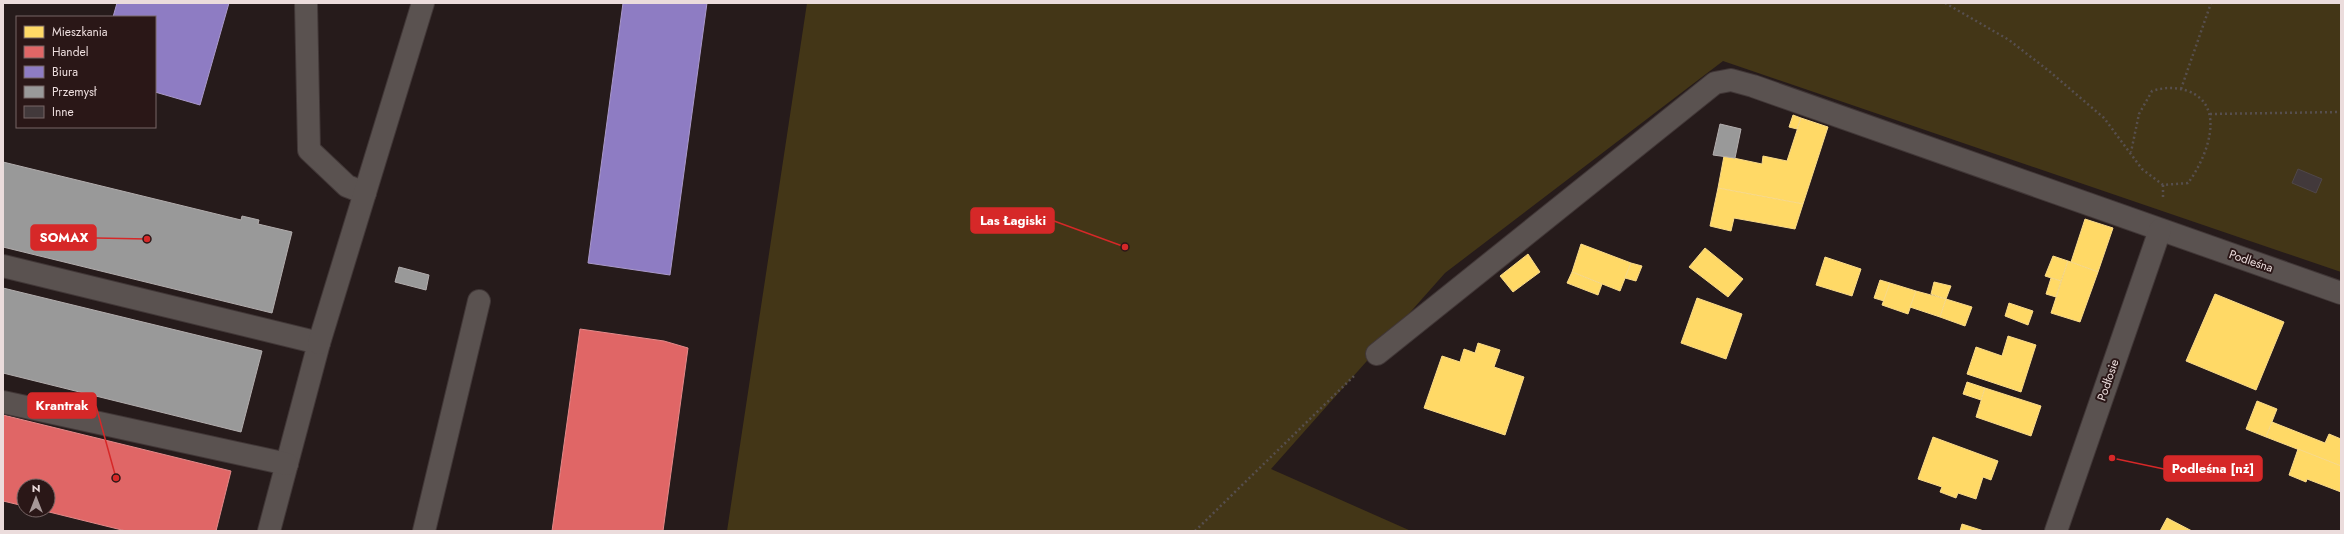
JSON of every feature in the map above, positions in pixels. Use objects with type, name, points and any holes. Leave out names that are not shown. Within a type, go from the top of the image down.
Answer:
[{"type":"street","points":[[306,3],[309,150],[347,186],[365,193]]},
{"type":"street","points":[[269,531],[319,343],[423,3]]},
{"type":"street","name":"Podleśna","points":[[1377,354],[1715,83],[1731,80],[1753,86],[2341,293]]},
{"type":"street","name":"Podłosie","points":[[2056,531],[2160,230]]},
{"type":"street","points":[[3,266],[319,343]]},
{"type":"street","points":[[424,531],[479,301]]},
{"type":"street","points":[[3,402],[287,464]]},
{"type":"path","points":[[1945,3],[2009,40],[2049,71],[2104,118],[2131,152],[2142,169],[2164,185],[2188,183],[2199,168],[2210,134],[2210,114],[2205,102],[2194,93],[2181,89],[2166,87],[2152,91],[2139,114],[2131,152]]},
{"type":"path","points":[[2181,89],[2211,3]]},
{"type":"path","points":[[2210,114],[2341,112]]},
{"type":"path","points":[[1195,531],[1377,354]]},
{"type":"shaded area","points":[[807,3],[2341,3],[2341,272],[1723,61],[1445,273],[1271,469],[1411,531],[727,531]]},
{"type":"building: Mieszkania","points":[[1793,115],[1801,118],[1797,129],[1789,127]]},
{"type":"building: Mieszkania","points":[[1801,118],[1828,127],[1803,204],[1718,188],[1724,156],[1762,164],[1763,156],[1787,161]]},
{"type":"building: Mieszkania","points":[[1718,188],[1803,204],[1795,229],[1734,218],[1731,231],[1710,226]]},
{"type":"building: Mieszkania","points":[[2085,219],[2113,228],[2098,272],[2071,262]]},
{"type":"building: Mieszkania","points":[[1581,244],[1631,263],[1620,291],[1572,272]]},
{"type":"building: Mieszkania","points":[[1705,248],[1743,279],[1728,297],[1689,267]]},
{"type":"building: Mieszkania","points":[[1528,254],[1540,272],[1513,292],[1500,276]]},
{"type":"building: Mieszkania","points":[[2053,256],[2068,261],[2061,281],[2045,276]]},
{"type":"building: Mieszkania","points":[[1825,257],[1861,269],[1852,296],[1816,285]]},
{"type":"building: Mieszkania","points":[[2068,261],[2098,272],[2080,322],[2051,313]]},
{"type":"building: Mieszkania","points":[[1631,263],[1642,266],[1636,281],[1625,278]]},
{"type":"building: Mieszkania","points":[[1572,272],[1602,284],[1598,295],[1567,283]]},
{"type":"building: Mieszkania","points":[[2051,278],[2061,281],[2056,297],[2046,294]]},
{"type":"building: Mieszkania","points":[[1880,280],[1890,283],[1884,301],[1874,298]]},
{"type":"building: Mieszkania","points":[[1934,282],[1951,286],[1946,299],[1931,294]]},
{"type":"building: Mieszkania","points":[[1890,283],[1916,291],[1908,314],[1882,305]]},
{"type":"building: Mieszkania","points":[[1916,291],[1946,299],[1940,317],[1910,307]]},
{"type":"building: Mieszkania","points":[[2215,294],[2284,322],[2256,390],[2186,361]]},
{"type":"building: Mieszkania","points":[[1697,298],[1742,314],[1726,359],[1681,343]]},
{"type":"building: Mieszkania","points":[[1946,299],[1972,307],[1965,326],[1940,317]]},
{"type":"building: Mieszkania","points":[[2009,303],[2033,311],[2028,325],[2005,316]]},
{"type":"building: Mieszkania","points":[[2008,336],[2036,345],[2021,392],[1967,374],[1976,347],[2002,356]]},
{"type":"building: Mieszkania","points":[[1478,343],[1500,350],[1494,367],[1524,377],[1505,435],[1424,408],[1442,356],[1460,362],[1464,349],[1475,353]]},
{"type":"building: Mieszkania","points":[[1967,382],[1985,388],[1981,400],[1963,394]]},
{"type":"building: Mieszkania","points":[[1985,388],[2041,406],[2031,436],[1976,417]]},
{"type":"building: Mieszkania","points":[[2257,401],[2277,409],[2266,437],[2246,429]]},
{"type":"building: Mieszkania","points":[[2272,422],[2325,443],[2329,434],[2341,439],[2341,466],[2266,437]]},
{"type":"building: Mieszkania","points":[[1933,437],[1998,461],[1991,480],[1983,477],[1976,499],[1958,493],[1956,498],[1940,492],[1942,487],[1918,479]]},
{"type":"building: Mieszkania","points":[[2298,449],[2341,466],[2341,492],[2307,479],[2306,482],[2289,475]]},
{"type":"building: Mieszkania","points":[[2167,518],[2192,531],[2160,531]]},
{"type":"building: Mieszkania","points":[[1962,524],[1984,531],[1960,531]]},
{"type":"building: Handel","points":[[580,329],[664,341],[688,348],[663,531],[552,531]]},
{"type":"building: Handel","points":[[3,415],[231,471],[216,531],[126,531],[56,514],[56,478],[16,478],[16,504],[3,501]]},
{"type":"building: Biura","points":[[117,3],[229,3],[200,105],[156,92],[156,16],[113,16]]},
{"type":"building: Biura","points":[[623,3],[707,3],[670,275],[588,263]]},
{"type":"building: Przemysł","points":[[1720,124],[1741,129],[1735,158],[1713,155]]},
{"type":"building: Przemysł","points":[[3,162],[241,220],[242,216],[259,220],[258,224],[292,232],[272,313],[3,247]]},
{"type":"building: Przemysł","points":[[399,267],[429,275],[426,290],[395,282]]},
{"type":"building: Przemysł","points":[[3,288],[262,351],[241,432],[3,373]]},
{"type":"building: Inne","points":[[2298,169],[2322,179],[2316,193],[2292,183]]},
{"type":"place","name":"SOMAX","points":[[147,239]]},
{"type":"place","name":"Las Łagiski","points":[[1125,247]]},
{"type":"place","name":"Podleśna [nż]","points":[[2112,458]]},
{"type":"place","name":"Krantrak","points":[[116,478]]}]
